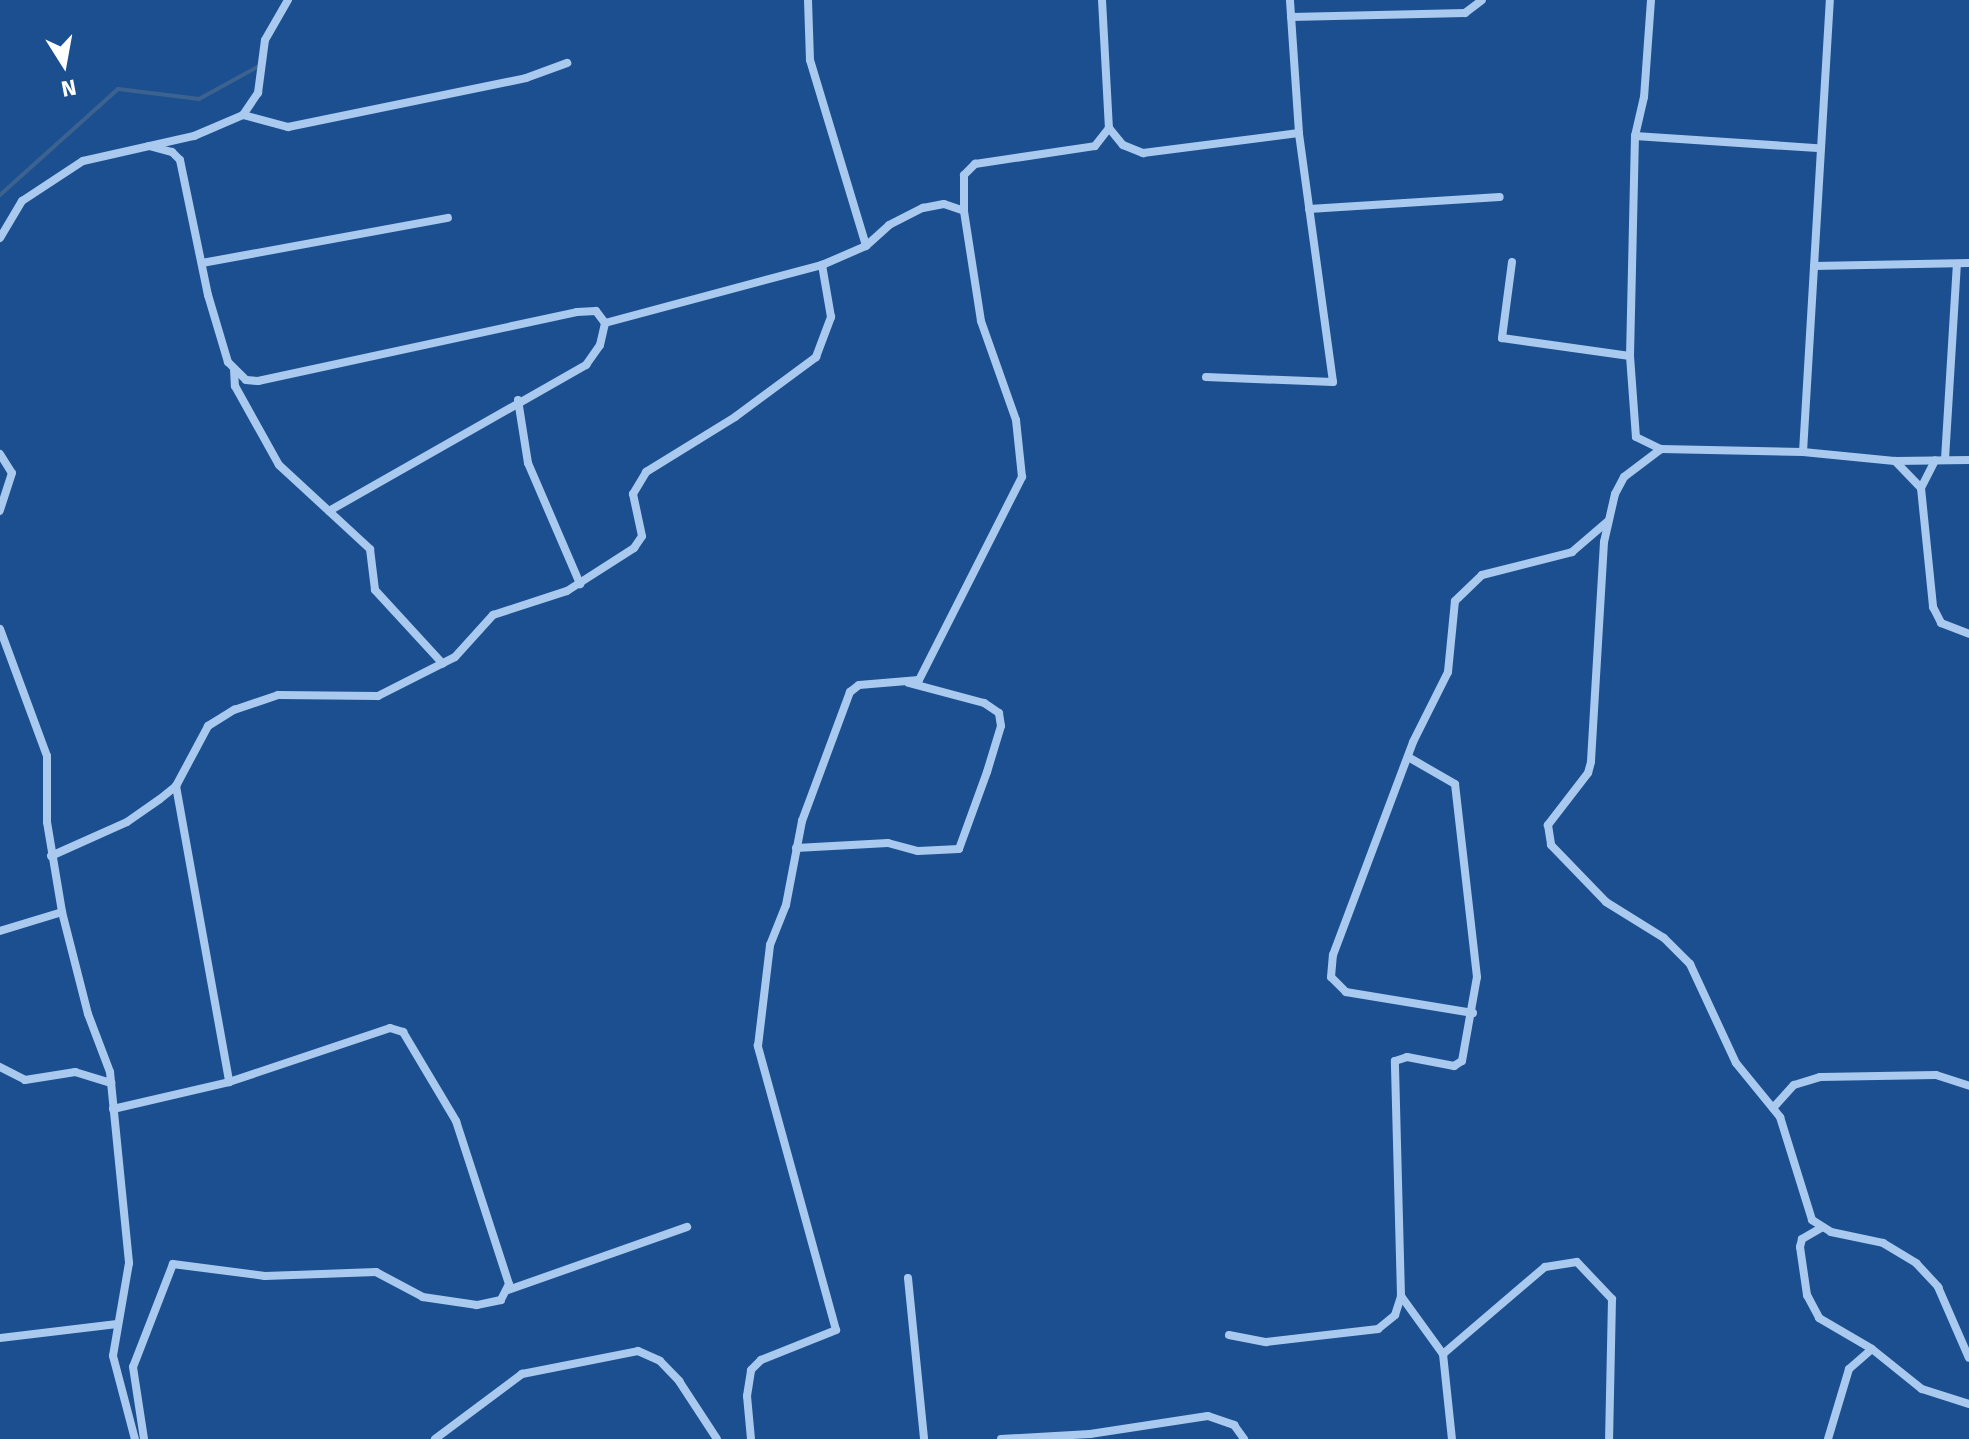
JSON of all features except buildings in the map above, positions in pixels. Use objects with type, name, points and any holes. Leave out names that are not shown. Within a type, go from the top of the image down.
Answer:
[{"type":"street","points":[[0,238],[22,201],[47,180],[83,161],[194,136],[243,115],[258,93],[265,40],[288,0]]},
{"type":"street","points":[[808,0],[810,60],[866,246]]},
{"type":"street","points":[[1102,0],[1109,128],[1123,145],[1143,153],[1299,133]]},
{"type":"street","points":[[1206,377],[1333,382],[1299,133],[1290,0]]},
{"type":"street","points":[[1291,17],[1465,13],[1482,0]]},
{"type":"street","points":[[1651,0],[1644,97],[1635,136],[1630,356],[1636,437],[1661,449],[1803,452],[1895,461],[1969,460]]},
{"type":"street","points":[[1803,452],[1818,148],[1830,0]]},
{"type":"street","points":[[243,115],[288,127],[526,78],[567,63]]},
{"type":"street","points":[[751,1439],[747,1396],[751,1370],[761,1360],[836,1330],[758,1046],[770,945],[786,905],[796,848],[850,692],[859,685],[919,680],[934,657],[1017,488],[1024,462],[1016,420],[981,321],[964,211],[967,168],[1095,146],[1109,128]]},
{"type":"street","points":[[1635,136],[1818,148]]},
{"type":"street","points":[[149,146],[172,152],[180,160],[202,263],[234,369],[235,386],[279,465],[370,549],[379,595],[443,664]]},
{"type":"street","points":[[1309,209],[1500,197]]},
{"type":"street","points":[[605,323],[822,265],[866,246],[889,225],[923,208],[944,204],[964,211]]},
{"type":"street","points":[[202,263],[448,218]]},
{"type":"street","points":[[1512,262],[1502,338],[1630,356]]},
{"type":"street","points":[[1814,266],[1969,263]]},
{"type":"street","points":[[1921,488],[1940,460],[1957,264]]},
{"type":"street","points":[[51,856],[127,822],[176,786],[208,726],[253,701],[278,695],[378,696],[443,664],[493,615],[580,584],[641,541],[632,500],[646,472],[735,417],[816,357],[831,317],[822,265]]},
{"type":"street","points":[[234,369],[246,380],[269,380],[577,312],[596,311],[605,323],[600,345],[586,365],[518,400],[329,511]]},
{"type":"street","points":[[518,400],[528,463],[580,584]]},
{"type":"street","points":[[1661,449],[1621,480],[1608,521],[1591,762],[1588,773],[1548,825],[1548,836],[1563,860],[1606,902],[1679,950],[1736,1063],[1780,1117],[1803,1201],[1821,1228],[1883,1243],[1916,1263],[1938,1287],[1969,1358]]},
{"type":"street","points":[[0,454],[12,473],[0,511]]},
{"type":"street","points":[[1895,461],[1921,488],[1933,607],[1941,623],[1969,634]]},
{"type":"street","points":[[1473,1013],[1346,992],[1331,977],[1333,955],[1408,757],[1448,672],[1452,612],[1465,586],[1509,565],[1564,556],[1608,521]]},
{"type":"street","points":[[0,629],[47,756],[51,856],[62,912],[111,1083],[129,1263],[126,1299],[117,1324],[114,1366],[135,1439]]},
{"type":"street","points":[[796,848],[888,843],[918,851],[959,849],[1001,726],[999,713],[984,703],[908,683]]},
{"type":"street","points":[[1229,1335],[1266,1342],[1378,1329],[1395,1315],[1401,1296],[1395,1061],[1407,1057],[1454,1066],[1462,1061],[1477,977],[1458,794],[1450,777],[1408,757]]},
{"type":"street","points":[[176,786],[229,1082]]},
{"type":"street","points":[[0,931],[62,912]]},
{"type":"street","points":[[113,1109],[229,1082],[390,1028],[403,1032],[456,1121],[508,1290]]},
{"type":"street","points":[[0,1067],[25,1080],[75,1072],[111,1083]]},
{"type":"street","points":[[1773,1108],[1794,1085],[1820,1077],[1936,1075],[1969,1086]]},
{"type":"street","points":[[144,1439],[133,1367],[173,1264],[265,1276],[376,1272],[423,1297],[477,1305],[501,1300],[508,1290],[687,1227]]},
{"type":"street","points":[[1821,1228],[1802,1239],[1800,1247],[1811,1308],[1819,1318],[1872,1349],[1922,1389],[1969,1404]]},
{"type":"street","points":[[1443,1354],[1545,1267],[1577,1262],[1612,1299],[1609,1439]]},
{"type":"street","points":[[908,1278],[924,1439]]},
{"type":"street","points":[[1401,1296],[1443,1354],[1452,1439]]},
{"type":"street","points":[[0,1338],[117,1324]]},
{"type":"street","points":[[1828,1439],[1849,1369],[1872,1349]]},
{"type":"street","points":[[435,1439],[522,1374],[638,1351],[660,1361],[679,1381],[717,1439]]},
{"type":"street","points":[[1001,1439],[1091,1436],[1208,1416],[1234,1425],[1244,1439]]},
{"type":"waterway","points":[[0,195],[118,89],[199,99],[259,66]]}]
